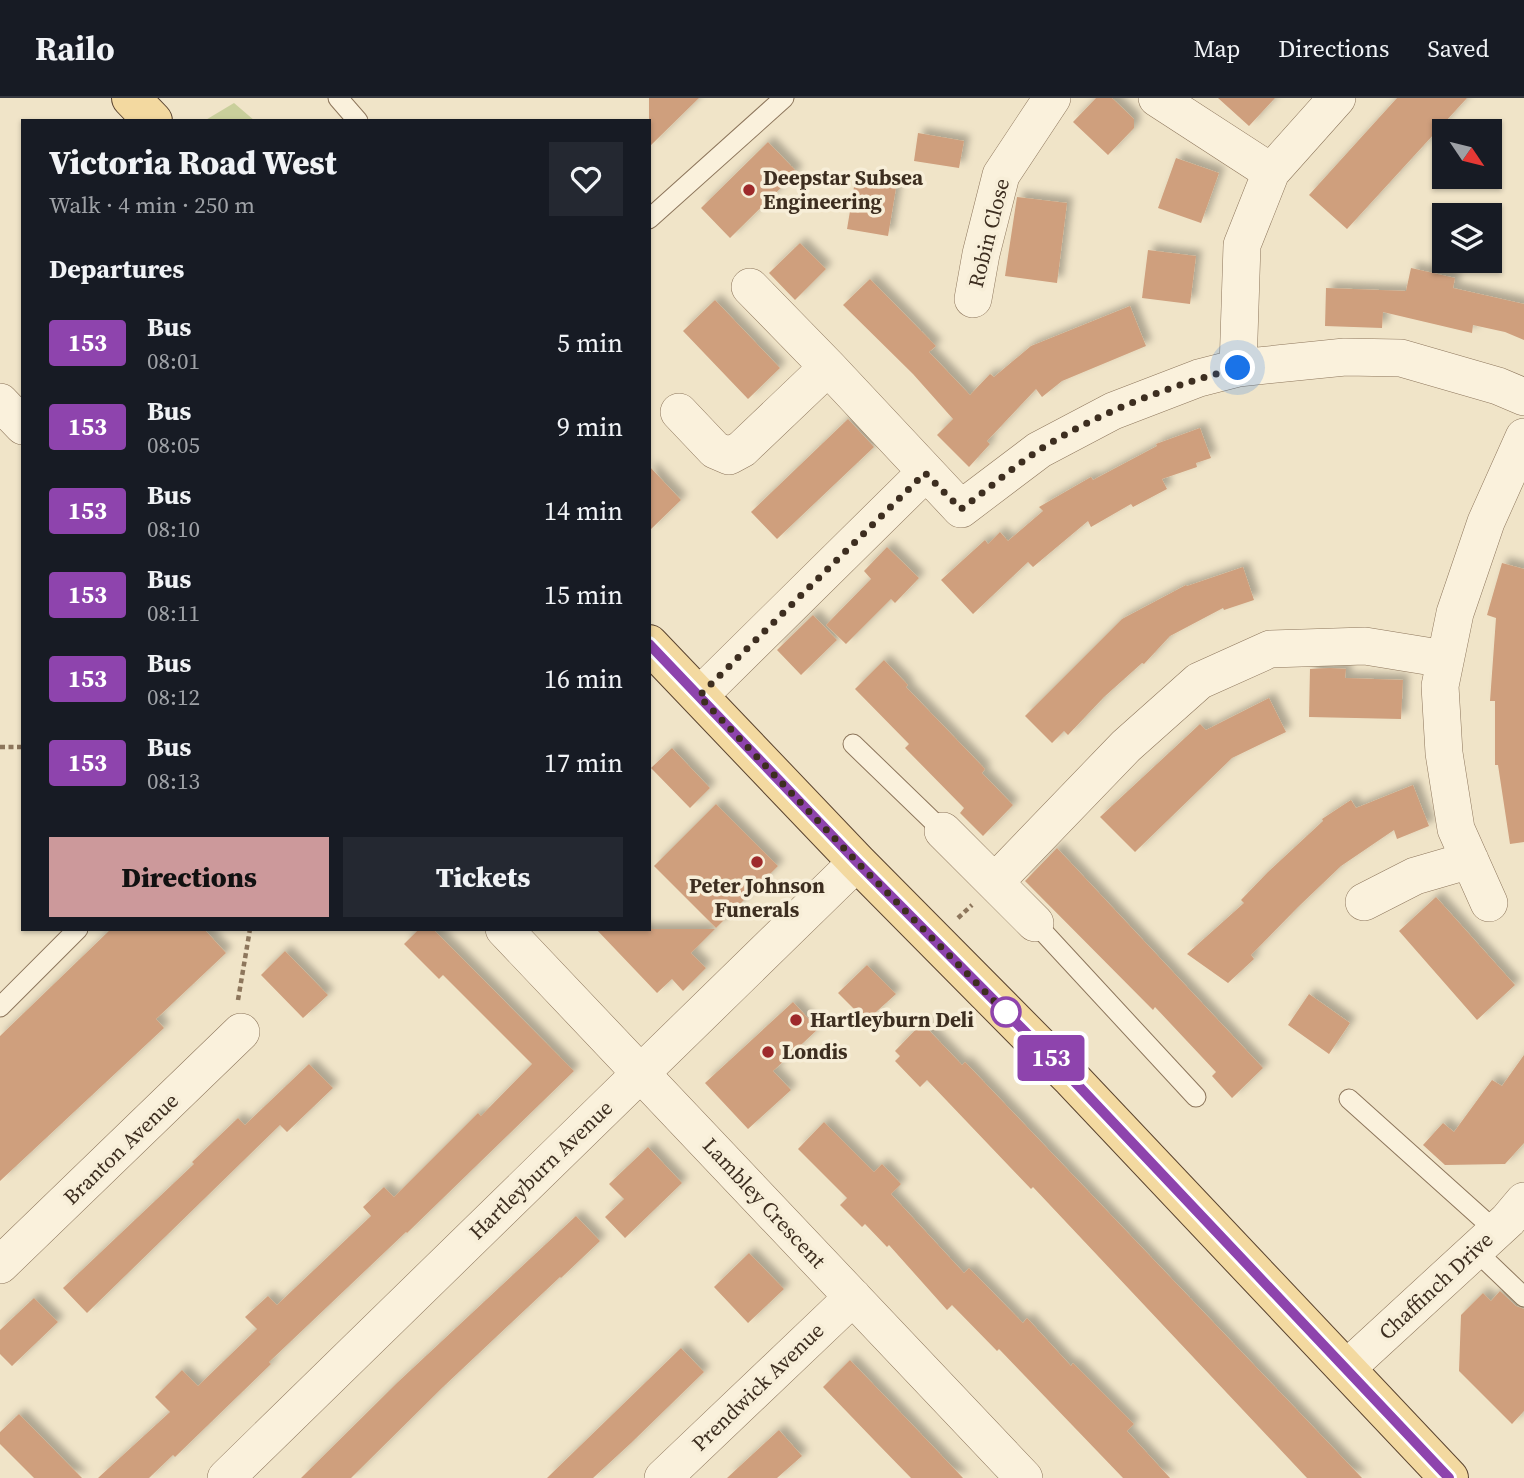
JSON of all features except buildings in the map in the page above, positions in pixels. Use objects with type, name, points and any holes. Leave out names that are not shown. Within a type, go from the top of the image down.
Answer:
[{"type":"main road","points":[[131,98],[151,119]]},
{"type":"main road","points":[[651,646],[857,862],[1072,1079],[1449,1478]]},
{"type":"street","name":"Robin Close","points":[[973,299],[981,254],[1001,175],[1052,98]]},
{"type":"street","points":[[1157,98],[1271,172]]},
{"type":"street","points":[[1238,368],[1242,245],[1271,172],[1337,98]]},
{"type":"street","points":[[750,287],[961,509],[1039,450],[1113,411],[1199,378],[1238,368],[1345,357],[1401,358],[1498,386],[1524,397]]},
{"type":"street","points":[[679,412],[715,450],[729,456],[742,449],[828,367]]},
{"type":"street","points":[[0,402],[21,424]]},
{"type":"street","points":[[1489,903],[1456,829],[1444,753],[1440,686],[1455,613],[1486,522],[1524,437]]},
{"type":"street","points":[[699,696],[925,473]]},
{"type":"street","points":[[995,882],[1126,746],[1199,681],[1270,649],[1365,646],[1446,659]]},
{"type":"street","points":[[943,831],[1035,923]]},
{"type":"street","points":[[1364,902],[1415,876],[1470,860]]},
{"type":"street","name":"Hartleyburn Avenue","points":[[226,1478],[857,862]]},
{"type":"street","name":"Lambley Crescent","points":[[506,931],[1024,1478]]},
{"type":"street","name":"Branton Avenue","points":[[0,1265],[241,1032]]},
{"type":"street","name":"Chaffinch Drive","points":[[1346,1369],[1524,1201]]},
{"type":"street","name":"Prendwick Avenue","points":[[663,1478],[853,1297]]},
{"type":"lane","points":[[338,98],[356,119]]},
{"type":"lane","points":[[651,217],[784,98]]},
{"type":"lane","points":[[853,744],[943,831]]},
{"type":"lane","points":[[1035,923],[1196,1097]]},
{"type":"lane","points":[[0,1007],[76,931]]},
{"type":"lane","points":[[1349,1099],[1485,1240],[1524,1297]]},
{"type":"path","points":[[0,747],[21,747]]},
{"type":"path","points":[[935,941],[995,882]]},
{"type":"path","points":[[241,1032],[238,1001],[250,931]]},
{"type":"green space","points":[[234,103],[253,119],[207,119]]},
{"type":"bus line","name":"153","points":[[651,646],[857,862],[1072,1079],[1449,1478]]},
{"type":"place","name":"Deepstar Subsea Engineering","points":[[749,190]]},
{"type":"place","name":"Peter Johnson Funerals","points":[[757,862]]},
{"type":"place","name":"Hartleyburn Deli","points":[[796,1020]]},
{"type":"place","name":"Londis","points":[[768,1052]]},
{"type":"route","points":[[1006,1012],[1013,1020],[699,696],[925,473],[961,509],[1039,450],[1113,411],[1199,378],[1238,368]]}]
